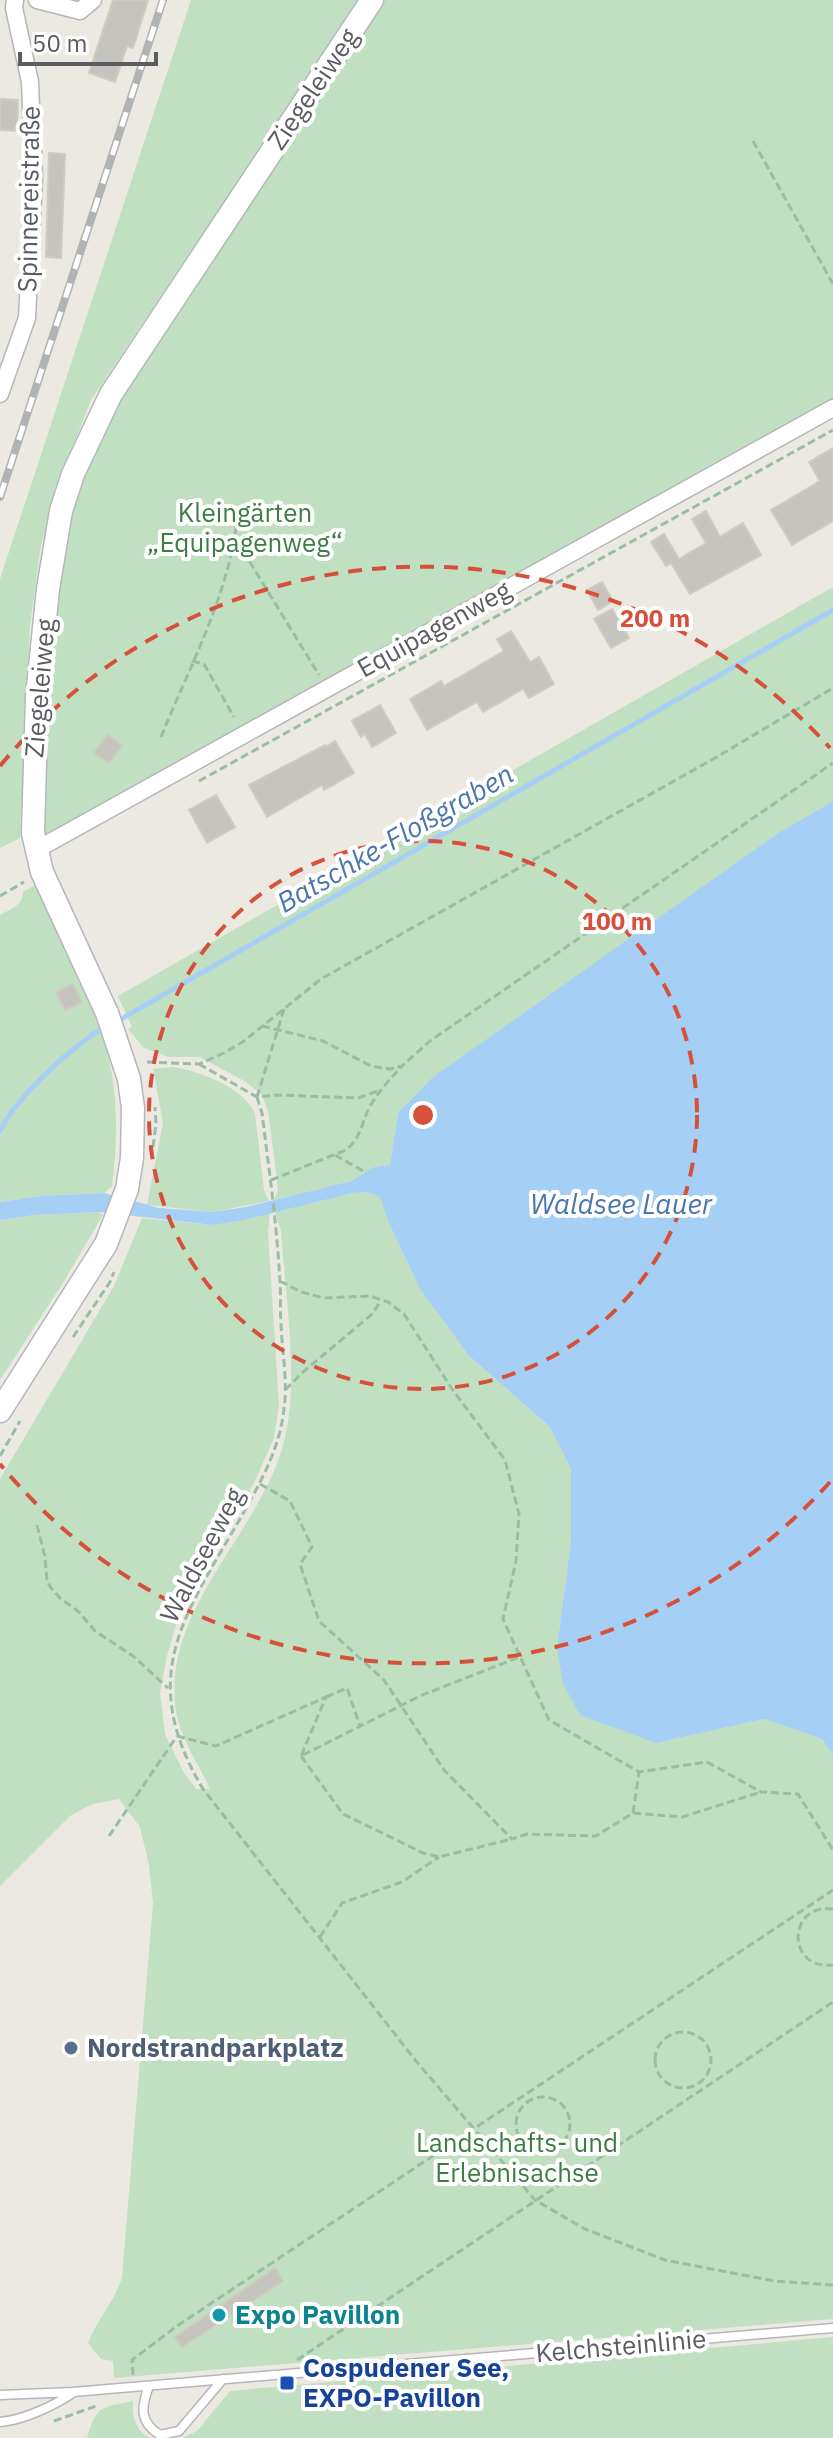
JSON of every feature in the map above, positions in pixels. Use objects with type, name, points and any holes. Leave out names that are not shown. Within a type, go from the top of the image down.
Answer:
[{"type":"main road","name":"Ziegeleiweg","points":[[0,1411],[93,1267],[118,1218],[127,1189],[133,1147],[129,1079],[115,1035],[42,872],[34,844],[33,783],[42,643],[61,511],[73,474],[111,394],[372,0]]},
{"type":"street","name":"Spinnereistraße","points":[[0,394],[27,318],[34,177],[30,82],[14,8],[15,0]]},
{"type":"street","points":[[37,0],[80,11],[93,0]]},
{"type":"street","name":"Equipagenweg","points":[[34,844],[45,845],[833,408]]},
{"type":"lane","name":"Kelchsteinlinie","points":[[0,2395],[149,2386],[833,2328]]},
{"type":"lane","points":[[149,2386],[142,2415],[149,2428],[160,2435],[179,2431],[223,2379]]},
{"type":"lane","name":"Kelchsteinlinie","points":[[0,2422],[10,2422],[58,2402],[73,2392]]},
{"type":"path","points":[[753,141],[833,284]]},
{"type":"path","points":[[193,785],[833,430]]},
{"type":"path","points":[[161,737],[214,611],[236,539],[238,508]]},
{"type":"path","points":[[236,539],[327,688]]},
{"type":"path","points":[[192,661],[204,664],[234,717]]},
{"type":"path","points":[[147,1062],[199,1064],[224,1053],[321,979],[715,758],[833,688]]},
{"type":"path","points":[[270,1180],[335,1155],[356,1142],[364,1127],[367,1111],[381,1090],[430,1041],[833,763]]},
{"type":"path","points":[[1,896],[31,877]]},
{"type":"path","points":[[257,1097],[285,1007]]},
{"type":"path","points":[[262,1026],[323,1041],[371,1066],[390,1069],[402,1066]]},
{"type":"path","points":[[199,1064],[257,1097],[358,1098],[381,1090]]},
{"type":"path","name":"Waldseeweg","points":[[257,1097],[262,1113],[280,1281],[285,1390],[279,1439],[260,1484],[181,1627],[172,1657],[169,1690],[177,1736],[203,1789],[416,2061],[535,2200],[585,2229],[665,2260],[774,2281],[833,2285]]},
{"type":"path","points":[[335,1155],[363,1171]]},
{"type":"path","points":[[280,1281],[301,1292],[324,1298],[370,1296],[404,1314],[510,1470],[519,1514],[516,1561],[503,1619],[549,1720],[639,1772],[707,1762],[761,1792]]},
{"type":"path","points":[[285,1390],[371,1315],[382,1300]]},
{"type":"path","points":[[260,1484],[290,1501],[312,1547],[300,1564],[319,1621],[384,1680],[444,1770],[512,1839]]},
{"type":"path","points":[[37,1525],[51,1588],[79,1612],[95,1631],[133,1656],[169,1690]]},
{"type":"path","points":[[301,1756],[401,1705],[522,1656]]},
{"type":"path","points":[[109,1836],[177,1736],[216,1746],[347,1688],[360,1726]]},
{"type":"path","points":[[301,1756],[326,1697]]},
{"type":"path","points":[[301,1756],[343,1814],[423,1853],[439,1857]]},
{"type":"path","points":[[633,1813],[639,1772]]},
{"type":"path","points":[[320,1938],[342,1903],[402,1882],[439,1857],[527,1834],[596,1836],[633,1813],[682,1817],[761,1792],[798,1794],[833,1850]]},
{"type":"path","points":[[134,2377],[132,2360],[177,2326],[833,1890]]},
{"type":"path","points":[[807,1907],[811,1913]]},
{"type":"path","points":[[833,1909],[819,1909],[811,1913],[799,1927],[798,1944],[808,1959],[825,1966],[833,1965]]},
{"type":"path","points":[[293,2364],[302,2354],[833,2002]]},
{"type":"path","points":[[685,2031],[694,2033],[708,2044],[710,2070],[699,2084],[673,2086],[659,2075],[657,2049],[668,2035],[685,2031]]},
{"type":"path","points":[[699,2084],[702,2089]]},
{"type":"path","points":[[525,2095],[529,2101]]},
{"type":"path","points":[[545,2097],[560,2103],[566,2110],[570,2126],[558,2147],[542,2151],[526,2145],[521,2139],[517,2131],[518,2114],[529,2101],[545,2097]]},
{"type":"path","points":[[52,2421],[99,2405]]},
{"type":"green space","points":[[191,0],[359,0],[91,400],[60,479],[41,545],[30,625],[20,838],[0,848],[0,579]]},
{"type":"green space","name":"Kleingärten „Equipagenweg“","points":[[372,0],[833,0],[833,408],[45,845],[33,783],[73,474]]},
{"type":"green space","points":[[833,587],[833,801],[780,832],[398,1113],[390,1165],[374,1167],[351,1181],[274,1200],[278,1190],[277,1180],[268,1111],[262,1095],[246,1082],[200,1057],[168,1057],[144,1048],[128,1029],[132,1027],[118,996]]},
{"type":"green space","points":[[35,885],[88,1000],[108,1057],[116,1112],[112,1186],[104,1193],[0,1202],[0,915],[16,906],[23,892]]},
{"type":"green space","points":[[173,1067],[220,1082],[250,1105],[255,1114],[264,1190],[269,1201],[213,1212],[147,1205],[163,1123],[153,1069]]},
{"type":"green space","name":"Landschafts- und Erlebnisachse","points":[[367,1192],[381,1197],[388,1221],[420,1289],[468,1355],[549,1426],[571,1469],[571,1541],[557,1647],[656,1743],[764,1719],[822,1739],[833,1755],[833,2319],[114,2378],[113,2361],[101,2359],[88,2343],[122,2278],[153,1903],[149,1865],[140,1827],[119,1799],[92,1804],[70,1816],[0,1886],[0,1479],[114,1286],[142,1218],[213,1225],[270,1213],[268,1232],[279,1406],[274,1438],[255,1481],[176,1625],[160,1693],[165,1734],[183,1771],[196,1789],[210,1789],[178,1722],[175,1674],[183,1639],[198,1604],[256,1506],[285,1438],[291,1389],[290,1335],[281,1231],[275,1212]]},
{"type":"green space","points":[[99,1212],[103,1215],[63,1283],[0,1380],[0,1220]]},
{"type":"green space","points":[[833,2337],[833,2438],[182,2438],[197,2431],[230,2391]]},
{"type":"green space","points":[[133,2401],[136,2422],[150,2438],[87,2438],[94,2419],[102,2409]]},
{"type":"water","name":"Waldsee Lauer","points":[[833,801],[833,1755],[822,1739],[764,1719],[656,1743],[580,1715],[563,1684],[557,1647],[571,1541],[571,1469],[549,1426],[468,1355],[420,1289],[380,1197],[367,1192],[353,1193],[213,1225],[99,1212],[0,1220],[0,1202],[104,1193],[159,1208],[213,1212],[351,1181],[374,1167],[390,1165],[398,1113],[432,1078],[780,832]]},
{"type":"building","points":[[113,0],[148,0],[133,48],[127,46],[115,82],[89,73]]},
{"type":"building","points":[[0,99],[18,100],[17,131],[0,130]]},
{"type":"building","points":[[49,153],[65,154],[61,258],[46,257]]},
{"type":"building","points":[[833,448],[833,521],[792,545],[771,510],[820,481],[809,462]]},
{"type":"building","points":[[706,511],[720,537],[743,523],[761,555],[690,594],[671,563],[666,566],[651,542],[664,534],[679,559],[706,543],[692,519]]},
{"type":"building","points":[[602,582],[613,601],[598,610],[587,590]]},
{"type":"building","points":[[612,609],[629,638],[611,648],[594,619]]},
{"type":"building","points":[[511,631],[530,662],[539,657],[554,684],[529,698],[523,689],[483,712],[477,702],[427,730],[410,699],[441,681],[444,686],[504,651],[497,639]]},
{"type":"building","points":[[380,705],[396,733],[372,747],[365,734],[361,737],[352,721]]},
{"type":"building","points":[[108,735],[122,746],[109,763],[94,753]]},
{"type":"building","points":[[335,741],[354,773],[324,790],[322,785],[267,817],[249,785]]},
{"type":"building","points":[[216,795],[235,827],[207,843],[189,810]]},
{"type":"building","points":[[73,984],[82,1002],[65,1010],[56,992]]},
{"type":"building","name":"Expo Pavillon","points":[[275,2268],[283,2281],[182,2347],[175,2337]]},
{"type":"waterway","name":"Batschke‐Floßgraben","points":[[116,1022],[833,610]]},
{"type":"waterway","name":"Batschke‐Floßgraben","points":[[0,1131],[19,1102],[47,1072],[107,1026]]},
{"type":"railway","points":[[0,497],[163,0]]},
{"type":"place","name":"Nordstrandparkplatz","points":[[71,2048]]},
{"type":"place","name":"Expo Pavillon","points":[[219,2315]]},
{"type":"place","name":"Cospudener See, EXPO-Pavillon","points":[[287,2383]]}]
